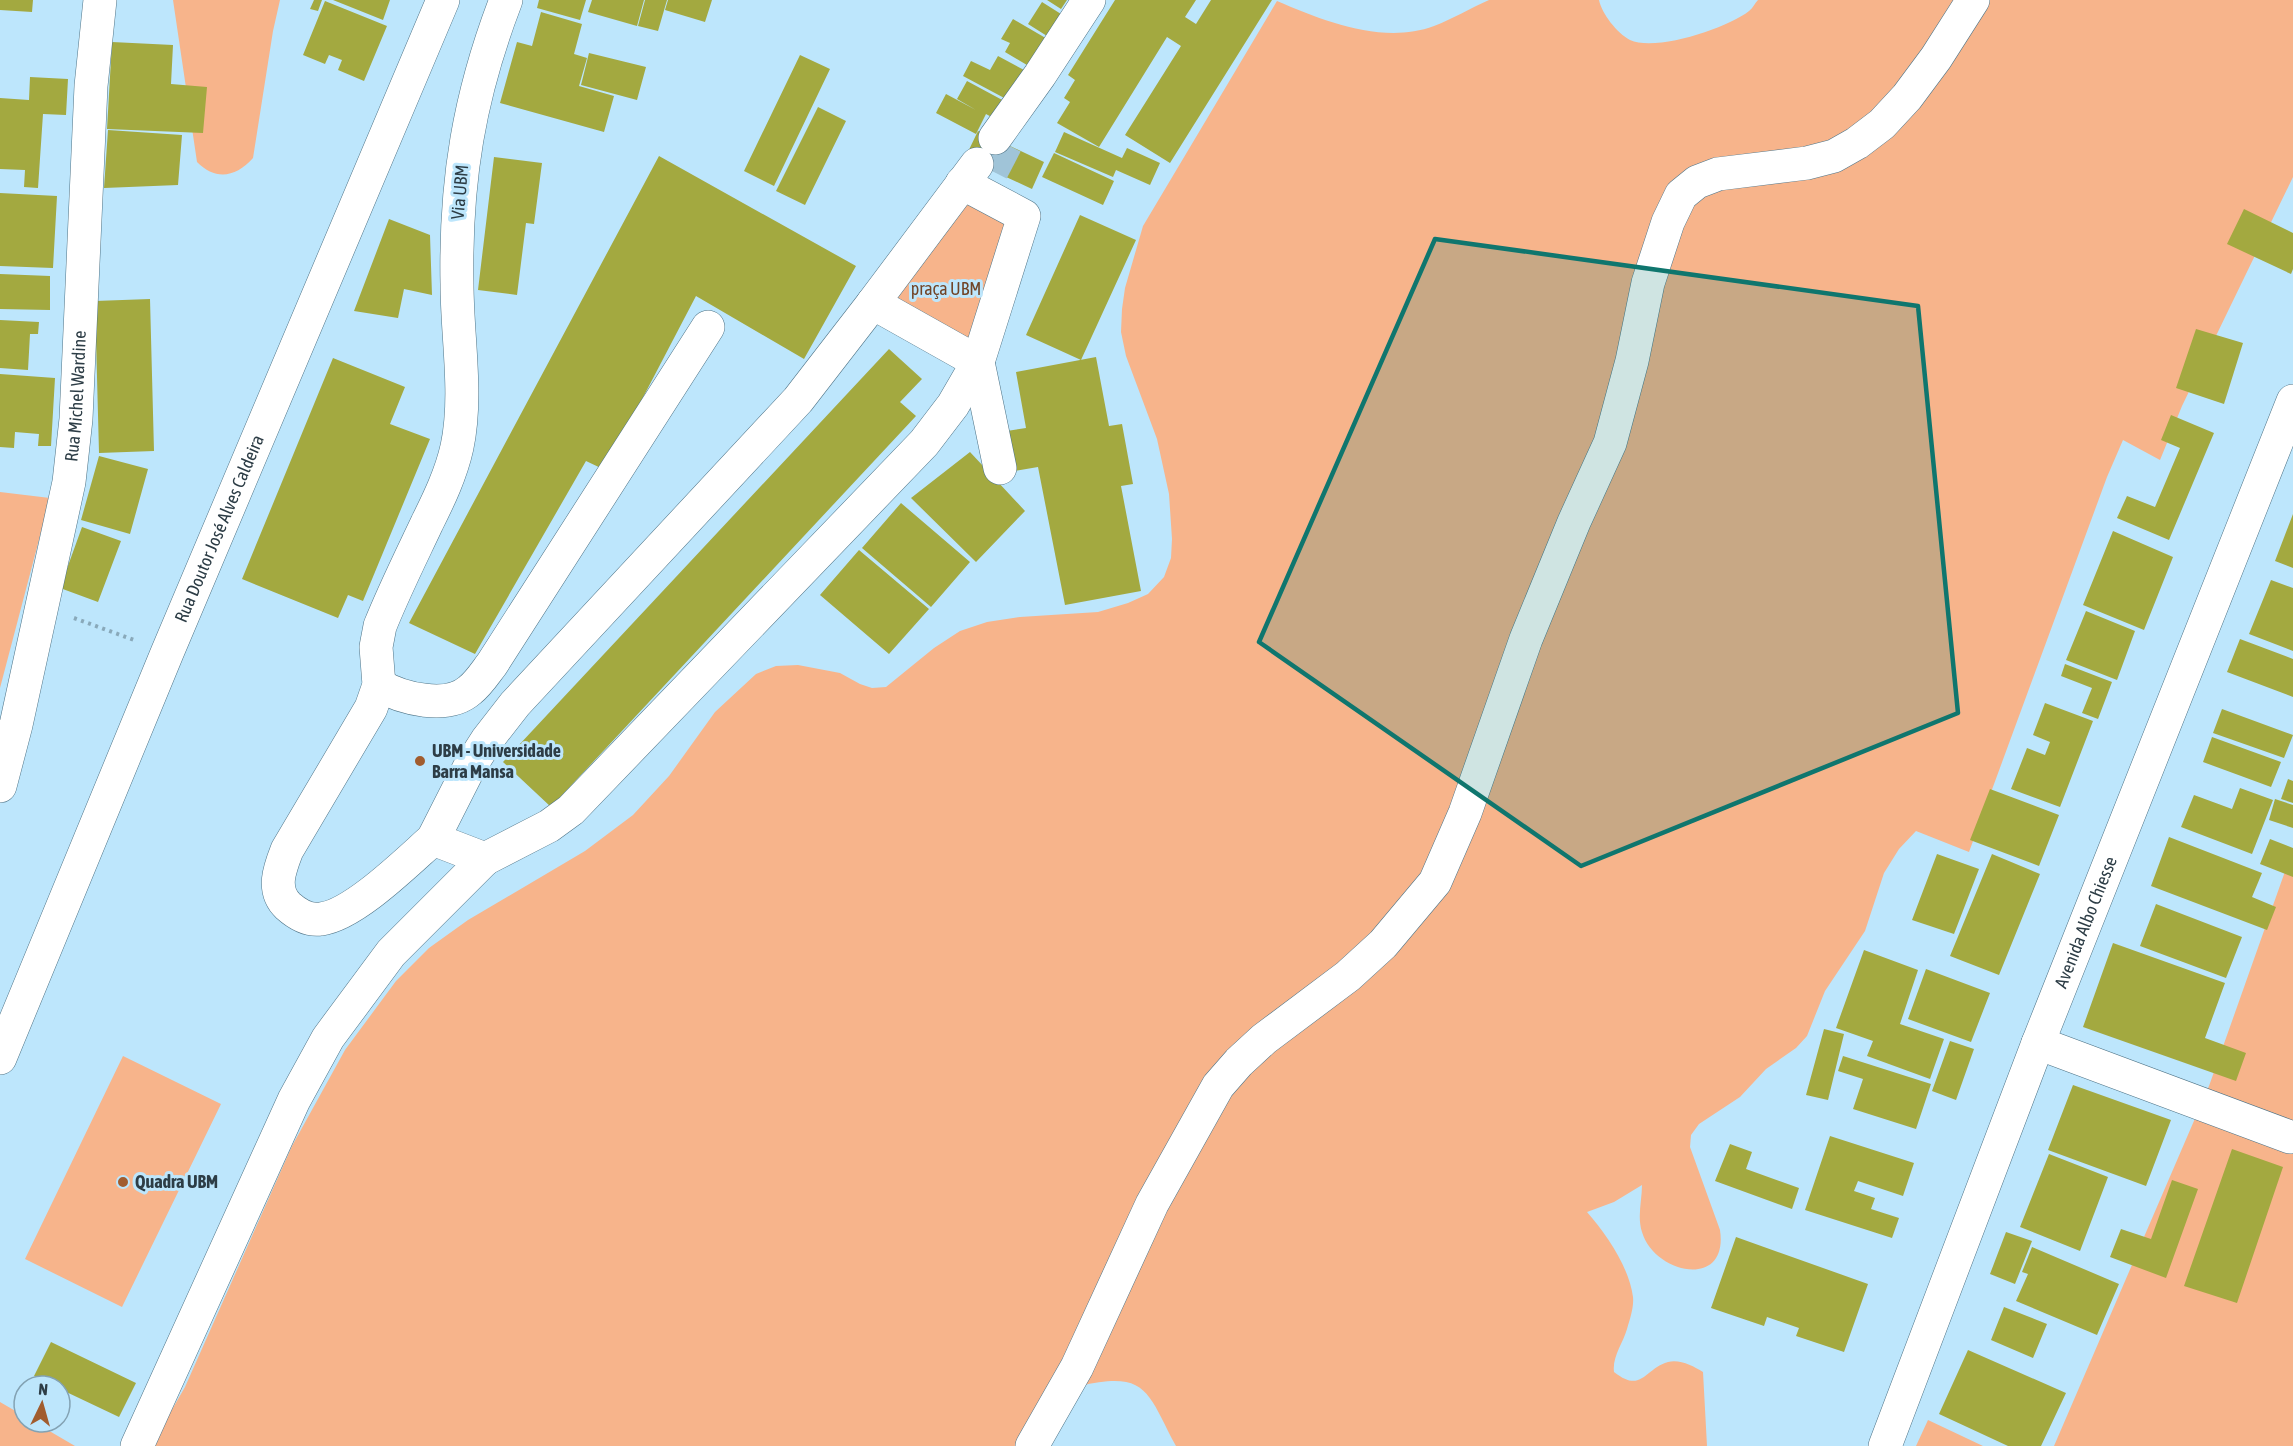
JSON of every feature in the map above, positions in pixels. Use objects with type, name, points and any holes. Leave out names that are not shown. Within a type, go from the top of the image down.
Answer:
[{"type":"street","name":"Rua Michel Wardine","points":[[0,786],[16,725],[69,482],[76,419],[91,86],[100,0]]},
{"type":"street","name":"Rua Doutor José Alves Caldeira","points":[[0,1058],[167,652],[443,0]]},
{"type":"street","points":[[708,327],[498,654],[469,692],[451,699],[428,700],[403,696],[379,685],[371,708],[287,850],[279,873],[279,889],[286,904],[301,916],[315,920],[328,918],[372,892],[433,839],[469,768],[515,704],[798,400],[985,165],[1089,0]]},
{"type":"street","points":[[1032,1446],[1077,1367],[1152,1204],[1218,1086],[1264,1039],[1348,976],[1383,944],[1435,882],[1465,813],[1485,750],[1526,639],[1574,522],[1610,443],[1632,361],[1648,283],[1668,222],[1681,195],[1696,182],[1718,174],[1807,163],[1834,156],[1857,143],[1882,124],[1907,97],[1936,58],[1973,0]]},
{"type":"street","name":"Via UBM","points":[[379,685],[376,647],[380,626],[446,484],[457,447],[461,414],[461,374],[457,285],[457,204],[464,144],[473,101],[503,7]]},
{"type":"street","points":[[137,1446],[294,1100],[328,1038],[391,953],[485,859],[549,826],[571,810],[924,443],[953,405],[978,362],[1024,216],[985,165]]},
{"type":"street","points":[[873,303],[978,362],[1000,468]]},
{"type":"street","name":"Avenida Albo Chiesse","points":[[1885,1446],[2038,1042],[2293,401]]},
{"type":"street","points":[[433,839],[485,859]]},
{"type":"street","points":[[2038,1042],[2290,1137]]},
{"type":"path","points":[[42,606],[167,652]]},
{"type":"highlighted area","points":[[1435,239],[1918,306],[1958,713],[1581,866],[1259,642]]},
{"type":"green space","points":[[173,0],[280,0],[253,158],[233,173],[211,172],[197,162]]},
{"type":"green space","points":[[1489,0],[1599,0],[1607,17],[1625,37],[1642,43],[1657,43],[1674,41],[1709,31],[1739,18],[1758,0],[2293,0],[2293,177],[2182,406],[2160,460],[2123,440],[2107,477],[1969,852],[1916,831],[1899,849],[1884,873],[1865,931],[1825,991],[1807,1036],[1796,1048],[1766,1069],[1740,1097],[1699,1124],[1691,1135],[1690,1147],[1720,1230],[1720,1249],[1713,1262],[1702,1268],[1689,1269],[1674,1266],[1661,1258],[1649,1246],[1641,1226],[1642,1185],[1614,1202],[1587,1212],[1622,1263],[1633,1297],[1630,1317],[1616,1355],[1614,1372],[1631,1381],[1637,1380],[1660,1365],[1677,1361],[1703,1372],[1707,1446],[1176,1446],[1151,1399],[1132,1384],[1119,1381],[1079,1386],[1043,1446],[151,1446],[185,1387],[292,1146],[345,1050],[396,981],[429,948],[468,920],[585,851],[633,815],[669,776],[715,712],[756,674],[776,666],[798,665],[840,673],[872,688],[886,687],[934,648],[960,631],[987,622],[1020,617],[1098,612],[1148,594],[1164,577],[1171,558],[1169,494],[1157,439],[1126,356],[1121,332],[1125,288],[1143,226],[1277,1],[1334,23],[1374,32],[1395,33],[1434,26]]},
{"type":"green space","name":"praça UBM","points":[[966,193],[1009,211],[969,345],[890,303]]},
{"type":"green space","points":[[0,492],[50,498],[0,688]]},
{"type":"green space","points":[[2293,849],[2293,1446],[2054,1446],[2209,1086]]},
{"type":"green space","name":"Quadra UBM","points":[[123,1056],[221,1104],[122,1307],[25,1259]]},
{"type":"green space","points":[[0,1402],[12,1409],[12,1434],[54,1434],[75,1446],[0,1446]]},
{"type":"green space","points":[[1928,1420],[1983,1446],[1916,1446]]},
{"type":"building","points":[[0,0],[33,0],[32,12],[0,10]]},
{"type":"building","points":[[314,0],[322,0],[318,11],[310,9]]},
{"type":"building","points":[[333,0],[390,0],[383,20]]},
{"type":"building","points":[[539,0],[586,0],[580,20],[537,8]]},
{"type":"building","points":[[592,0],[644,0],[637,26],[588,12]]},
{"type":"building","points":[[645,0],[667,0],[658,31],[638,26]]},
{"type":"building","points":[[668,0],[712,0],[705,22],[665,10]]},
{"type":"building","points":[[1047,0],[1067,0],[1061,9]]},
{"type":"building","points":[[1115,0],[1196,0],[1185,17],[1196,24],[1211,0],[1272,0],[1170,163],[1125,135],[1181,46],[1167,37],[1099,147],[1057,123],[1070,102],[1064,98],[1075,80],[1068,75]]},
{"type":"building","points":[[325,1],[387,26],[364,81],[338,70],[342,60],[329,55],[325,64],[303,55]]},
{"type":"building","points":[[1042,2],[1061,14],[1047,36],[1028,24]]},
{"type":"building","points":[[541,12],[582,24],[574,54],[587,58],[579,86],[614,96],[604,132],[500,103],[517,42],[532,46]]},
{"type":"building","points":[[1013,19],[1049,40],[1032,68],[1005,52],[1010,43],[1001,39]]},
{"type":"building","points":[[112,42],[173,45],[171,84],[207,87],[203,133],[107,129]]},
{"type":"building","points":[[589,53],[646,67],[637,100],[581,85]]},
{"type":"building","points":[[800,55],[830,69],[774,186],[744,171]]},
{"type":"building","points":[[998,56],[1024,70],[1008,100],[963,76],[971,61],[990,70]]},
{"type":"building","points":[[30,77],[68,79],[66,115],[43,114],[38,188],[24,187],[25,170],[0,169],[0,98],[29,100]]},
{"type":"building","points":[[967,81],[1006,102],[997,120],[986,114],[976,134],[936,113],[946,94],[976,110],[957,99]]},
{"type":"building","points":[[818,107],[846,121],[805,205],[776,191]]},
{"type":"building","points":[[108,130],[182,135],[178,185],[104,188]]},
{"type":"building","points":[[978,131],[1044,162],[1032,189],[965,158]]},
{"type":"building","points":[[1064,132],[1122,158],[1127,148],[1160,163],[1150,185],[1116,170],[1113,177],[1055,152]]},
{"type":"building","points":[[1054,153],[1114,181],[1103,205],[1042,177]]},
{"type":"building","points":[[659,156],[856,266],[804,359],[696,296],[605,470],[586,461],[475,654],[409,623]]},
{"type":"building","points":[[494,157],[542,163],[534,224],[526,223],[517,295],[478,290]]},
{"type":"building","points":[[0,193],[57,196],[53,268],[0,266]]},
{"type":"building","points":[[2244,209],[2293,233],[2291,274],[2227,244]]},
{"type":"building","points":[[1080,215],[1136,240],[1081,360],[1026,335]]},
{"type":"building","points":[[389,219],[430,235],[432,295],[404,289],[398,318],[354,311]]},
{"type":"building","points":[[0,274],[50,276],[50,310],[0,309]]},
{"type":"building","points":[[150,299],[154,451],[99,453],[95,301]]},
{"type":"building","points":[[0,320],[39,322],[38,334],[30,334],[28,370],[0,368]]},
{"type":"building","points":[[2196,329],[2243,343],[2224,404],[2176,388]]},
{"type":"building","points":[[889,349],[922,379],[900,402],[916,416],[551,807],[503,762]]},
{"type":"building","points":[[1096,357],[1109,426],[1122,424],[1133,484],[1121,486],[1141,591],[1065,605],[1038,467],[1015,471],[1007,431],[1026,428],[1016,372]]},
{"type":"building","points":[[333,358],[405,387],[390,424],[430,439],[363,601],[348,595],[338,618],[242,579]]},
{"type":"building","points":[[0,374],[55,378],[51,446],[38,446],[39,434],[15,432],[14,448],[0,447]]},
{"type":"building","points":[[2171,415],[2214,433],[2169,540],[2117,518],[2127,496],[2155,507],[2180,448],[2161,440]]},
{"type":"building","points":[[970,452],[1025,511],[976,562],[911,498]]},
{"type":"building","points":[[99,456],[148,469],[130,534],[81,520]]},
{"type":"building","points":[[901,503],[970,562],[931,607],[862,548]]},
{"type":"building","points":[[2293,514],[2293,568],[2275,561]]},
{"type":"building","points":[[82,527],[121,541],[98,602],[60,588]]},
{"type":"building","points":[[2113,531],[2173,557],[2144,630],[2083,605]]},
{"type":"building","points":[[859,550],[929,609],[889,654],[820,595]]},
{"type":"building","points":[[2271,580],[2293,588],[2293,651],[2249,634]]},
{"type":"building","points":[[2086,611],[2135,631],[2117,680],[2066,660]]},
{"type":"building","points":[[2240,639],[2293,659],[2293,697],[2227,672]]},
{"type":"building","points":[[2065,664],[2112,682],[2098,719],[2082,713],[2092,688],[2061,676]]},
{"type":"building","points":[[2045,703],[2093,721],[2060,807],[2011,789],[2027,748],[2045,755],[2050,742],[2033,735]]},
{"type":"building","points":[[2222,709],[2293,735],[2284,758],[2213,733]]},
{"type":"building","points":[[2212,737],[2281,762],[2271,787],[2203,762]]},
{"type":"building","points":[[2288,779],[2293,781],[2293,803],[2281,799]]},
{"type":"building","points":[[2240,788],[2273,800],[2252,854],[2181,827],[2194,795],[2232,809]]},
{"type":"building","points":[[1990,789],[2059,815],[2039,866],[1970,840]]},
{"type":"building","points":[[2275,799],[2293,805],[2293,828],[2269,820]]},
{"type":"building","points":[[2169,837],[2262,873],[2252,897],[2276,907],[2267,930],[2151,886]]},
{"type":"building","points":[[2270,839],[2293,848],[2293,877],[2260,864]]},
{"type":"building","points":[[1937,854],[1979,869],[1954,934],[1912,920]]},
{"type":"building","points":[[1992,854],[2040,874],[1999,975],[1950,956]]},
{"type":"building","points":[[2156,904],[2242,937],[2226,978],[2140,946]]},
{"type":"building","points":[[2113,943],[2225,983],[2205,1038],[2246,1053],[2236,1081],[2083,1027]]},
{"type":"building","points":[[1864,950],[1918,970],[1900,1024],[1944,1039],[1930,1079],[1867,1056],[1873,1041],[1836,1028]]},
{"type":"building","points":[[1926,969],[1990,993],[1971,1042],[1908,1019]]},
{"type":"building","points":[[1824,1029],[1844,1034],[1828,1100],[1806,1095]]},
{"type":"building","points":[[1950,1041],[1974,1049],[1956,1100],[1932,1091]]},
{"type":"building","points":[[1843,1056],[1931,1084],[1916,1129],[1853,1109],[1863,1079],[1838,1071]]},
{"type":"building","points":[[2073,1085],[2171,1120],[2146,1186],[2048,1150]]},
{"type":"building","points":[[1830,1136],[1914,1163],[1903,1196],[1858,1181],[1854,1191],[1875,1198],[1871,1209],[1899,1218],[1892,1238],[1805,1210]]},
{"type":"building","points":[[1730,1144],[1752,1152],[1746,1169],[1799,1188],[1792,1209],[1715,1181]]},
{"type":"building","points":[[2232,1149],[2283,1167],[2237,1303],[2184,1286]]},
{"type":"building","points":[[2049,1154],[2108,1177],[2080,1251],[2020,1227]]},
{"type":"building","points":[[2172,1180],[2198,1189],[2166,1278],[2110,1257],[2121,1229],[2151,1239]]},
{"type":"building","points":[[2006,1232],[2032,1241],[2015,1284],[1990,1274]]},
{"type":"building","points":[[1736,1237],[1868,1284],[1844,1352],[1796,1336],[1799,1328],[1767,1317],[1764,1326],[1711,1308]]},
{"type":"building","points":[[2032,1247],[2119,1284],[2097,1335],[2016,1301],[2028,1274],[2022,1272]]},
{"type":"building","points":[[2004,1307],[2047,1324],[2033,1358],[1991,1340]]},
{"type":"building","points":[[51,1342],[136,1383],[119,1417],[72,1395],[72,1374],[35,1374]]},
{"type":"building","points":[[1968,1350],[2066,1393],[2041,1446],[2008,1446],[1939,1414]]},
{"type":"tunnel","points":[[992,171],[1006,144]]},
{"type":"place","name":"UBM - Universidade Barra Mansa","points":[[420,761]]},
{"type":"place","name":"Quadra UBM","points":[[123,1182]]}]
